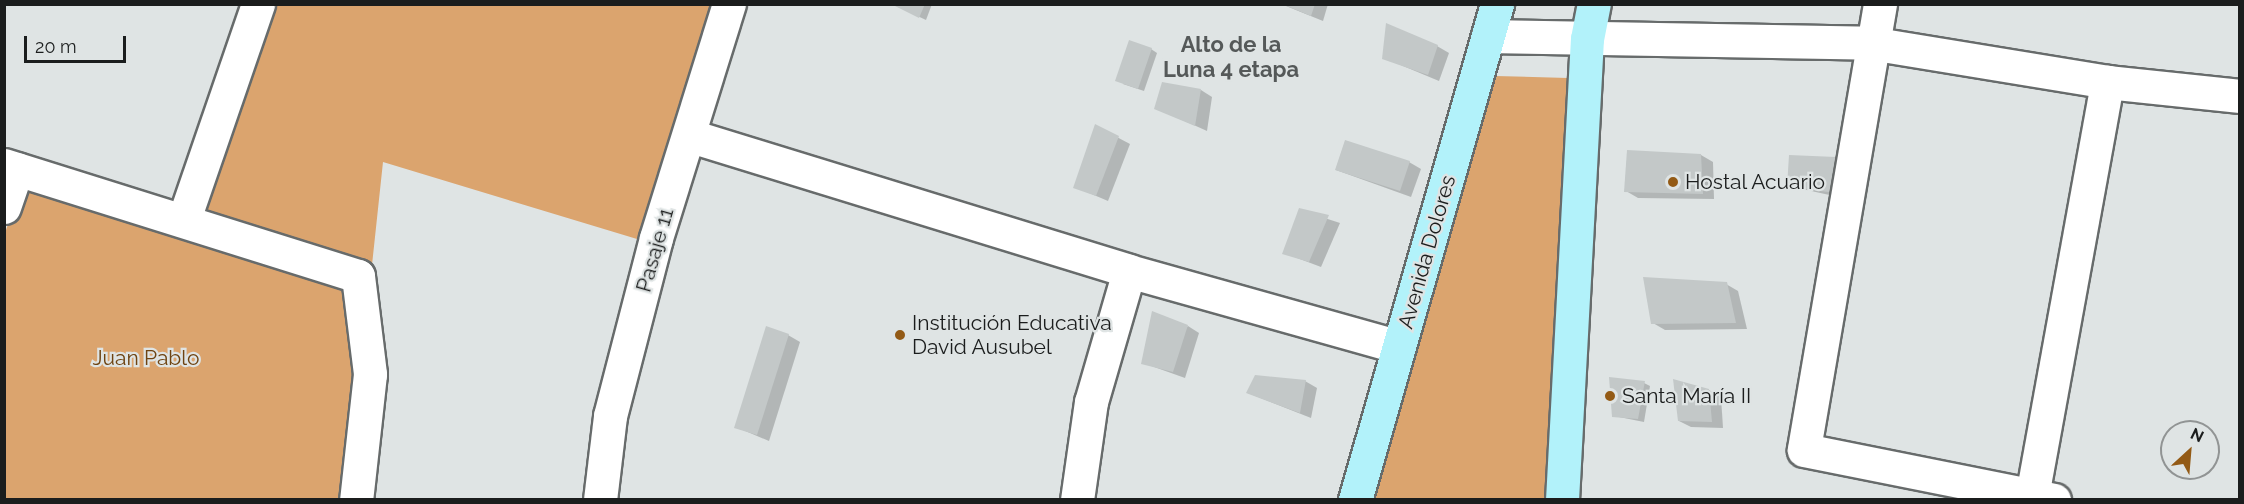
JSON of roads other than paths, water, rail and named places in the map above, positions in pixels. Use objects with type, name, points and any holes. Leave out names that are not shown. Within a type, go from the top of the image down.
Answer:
[{"type":"main road","name":"Avenida Dolores","points":[[1355,500],[1497,4]]},
{"type":"main road","points":[[1563,500],[1587,39],[1594,4]]},
{"type":"street","points":[[183,219],[258,4]]},
{"type":"street","name":"Pasaje 11","points":[[600,500],[610,416],[656,238],[691,136],[729,4]]},
{"type":"street","points":[[1880,4],[1870,43],[1804,450],[2043,498],[2107,82]]},
{"type":"street","points":[[1488,36],[1870,43],[2107,82],[2240,96]]},
{"type":"street","points":[[691,136],[1130,271],[1399,347]]},
{"type":"street","points":[[4,207],[11,167],[183,219],[358,276],[370,374],[356,500]]},
{"type":"street","points":[[1077,500],[1091,402],[1130,271]]},
{"type":"place","name":"Hostal Acuario","points":[[1673,182]]},
{"type":"place","name":"Institución Educativa David Ausubel","points":[[900,335]]},
{"type":"place","name":"Santa María II","points":[[1610,396]]},
{"type":"district","name":"Alto de la Luna 4 etapa","points":[[1231,56]]},
{"type":"park label","name":"Juan Pablo","points":[[146,358]]}]
